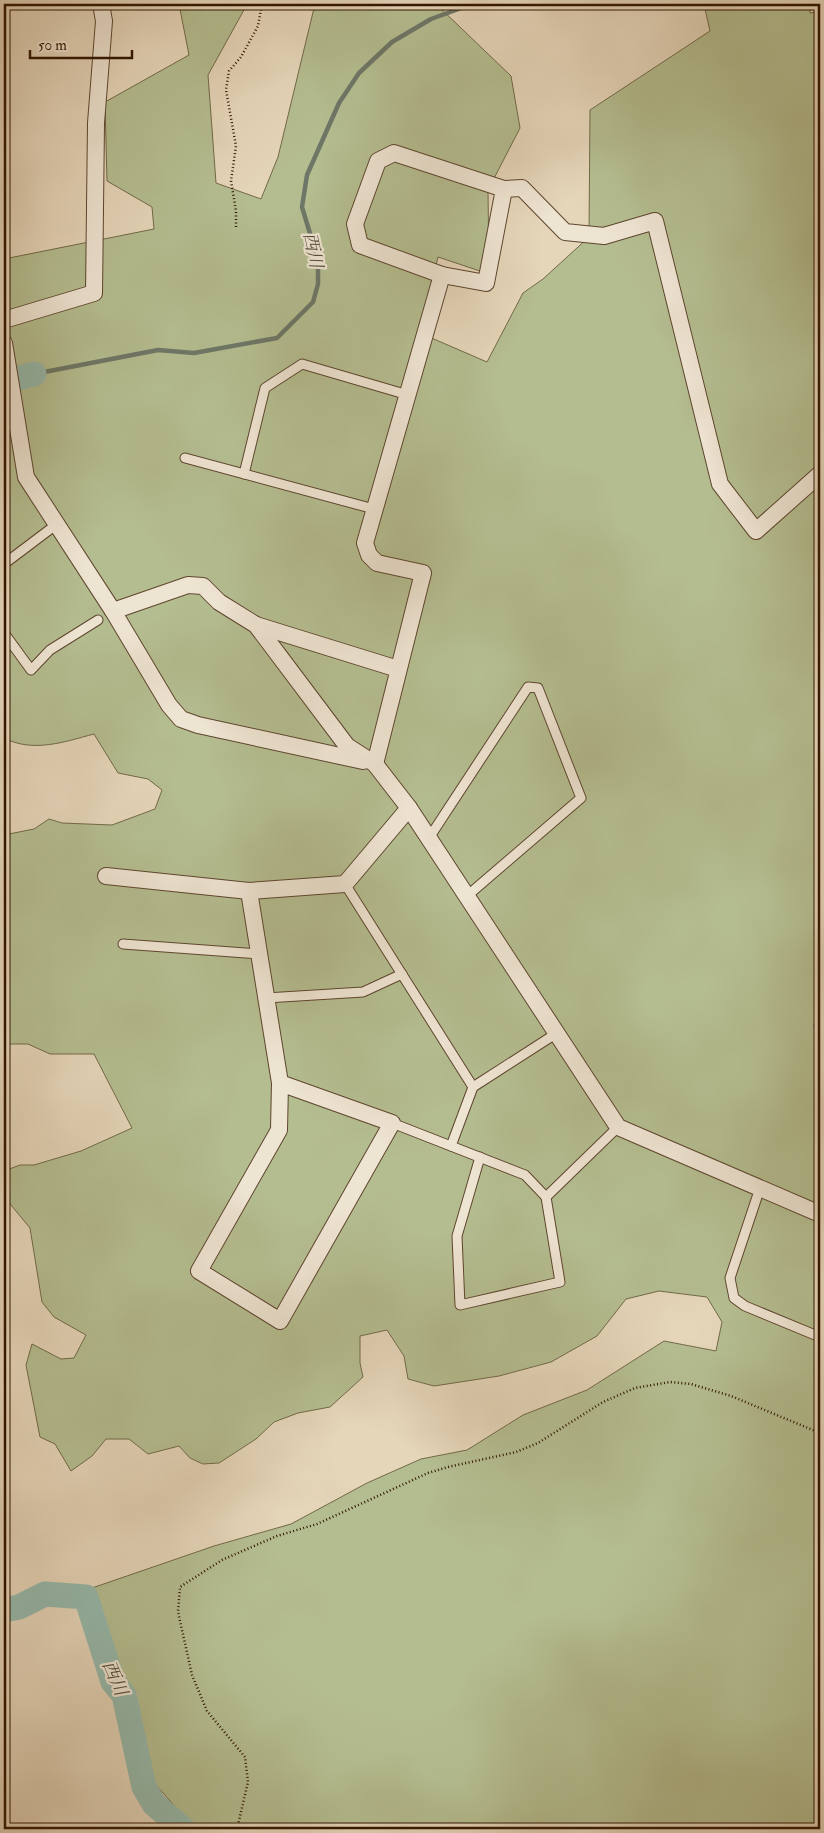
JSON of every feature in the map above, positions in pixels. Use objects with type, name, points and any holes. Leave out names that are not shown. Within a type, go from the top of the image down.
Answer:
[{"type":"street","points":[[4,320],[94,293],[96,123],[104,20],[101,4]]},
{"type":"street","points":[[504,189],[486,283],[442,276],[360,244],[355,224],[378,161],[394,152],[504,189],[522,188],[565,232],[604,236],[654,221],[720,484],[756,531],[820,474]]},
{"type":"street","points":[[375,764],[423,573],[377,563],[369,555],[365,543],[442,276]]},
{"type":"street","points":[[4,343],[26,477],[113,611],[169,706],[181,720],[375,764]]},
{"type":"street","points":[[113,611],[188,585],[203,586],[219,602],[256,625],[398,670]]},
{"type":"street","points":[[256,625],[347,746],[375,764],[409,808],[618,1127],[820,1214]]},
{"type":"street","points":[[106,876],[249,891],[345,884],[409,808]]},
{"type":"street","points":[[249,891],[280,1082],[279,1130],[199,1271],[280,1320],[392,1122],[280,1082]]},
{"type":"lane","points":[[244,474],[265,388],[302,364],[408,395]]},
{"type":"lane","points":[[185,458],[374,509]]},
{"type":"lane","points":[[4,564],[57,524]]},
{"type":"lane","points":[[4,632],[31,670],[50,650],[98,620]]},
{"type":"lane","points":[[429,838],[528,687],[538,688],[581,798],[467,896]]},
{"type":"lane","points":[[345,884],[473,1087]]},
{"type":"lane","points":[[123,944],[259,954]]},
{"type":"lane","points":[[266,998],[363,992],[402,974]]},
{"type":"lane","points":[[451,1146],[473,1087],[557,1033]]},
{"type":"lane","points":[[392,1122],[525,1174],[546,1197],[560,1282],[460,1305],[456,1236],[480,1157]]},
{"type":"lane","points":[[546,1197],[618,1127]]},
{"type":"lane","points":[[760,1188],[730,1278],[734,1298],[745,1306],[820,1337]]},
{"type":"path","points":[[236,227],[236,211],[231,181],[236,146],[226,90],[229,71],[241,57],[258,26],[262,4]]},
{"type":"path","points":[[237,1829],[248,1782],[245,1758],[207,1711],[192,1675],[178,1612],[180,1587],[222,1560],[277,1536],[317,1524],[428,1473],[516,1452],[538,1443],[603,1402],[635,1388],[670,1382],[691,1384],[731,1396],[820,1433]]},
{"type":"green space","points":[[179,4],[245,4],[245,8],[208,75],[216,183],[261,199],[278,157],[315,4],[436,4],[511,76],[520,128],[488,190],[489,274],[438,257],[420,333],[487,362],[523,293],[543,279],[589,237],[590,110],[710,31],[704,4],[810,4],[810,13],[820,11],[820,584],[816,586],[820,595],[820,1829],[195,1829],[155,1784],[92,1588],[214,1546],[291,1524],[367,1483],[421,1459],[467,1450],[523,1415],[587,1390],[664,1341],[716,1351],[722,1322],[707,1297],[659,1291],[626,1299],[597,1336],[551,1362],[499,1376],[434,1386],[408,1379],[404,1356],[387,1330],[360,1336],[360,1363],[363,1377],[330,1407],[298,1413],[274,1422],[256,1439],[219,1463],[203,1464],[190,1458],[179,1446],[148,1454],[129,1439],[106,1439],[92,1456],[71,1471],[55,1444],[40,1437],[26,1365],[32,1344],[61,1359],[74,1358],[86,1335],[54,1317],[42,1302],[30,1228],[6,1199],[4,1193],[4,1171],[20,1165],[34,1165],[81,1151],[132,1128],[94,1054],[50,1054],[28,1044],[4,1044],[4,835],[34,829],[49,819],[62,823],[112,825],[155,809],[162,790],[148,779],[118,773],[94,734],[49,745],[26,745],[4,738],[4,259],[154,229],[152,207],[107,181],[105,102],[189,55]]},
{"type":"waterway","name":"西川","points":[[34,374],[158,350],[194,353],[277,338],[313,302],[318,284],[318,260],[302,207],[307,175],[339,103],[359,73],[392,42],[431,19],[468,4]]},
{"type":"waterway","name":"西川","points":[[4,382],[34,374]]},
{"type":"waterway","name":"西川","points":[[4,1610],[19,1607],[45,1594],[86,1597],[113,1682],[124,1695],[144,1787],[154,1804],[183,1829]]}]
